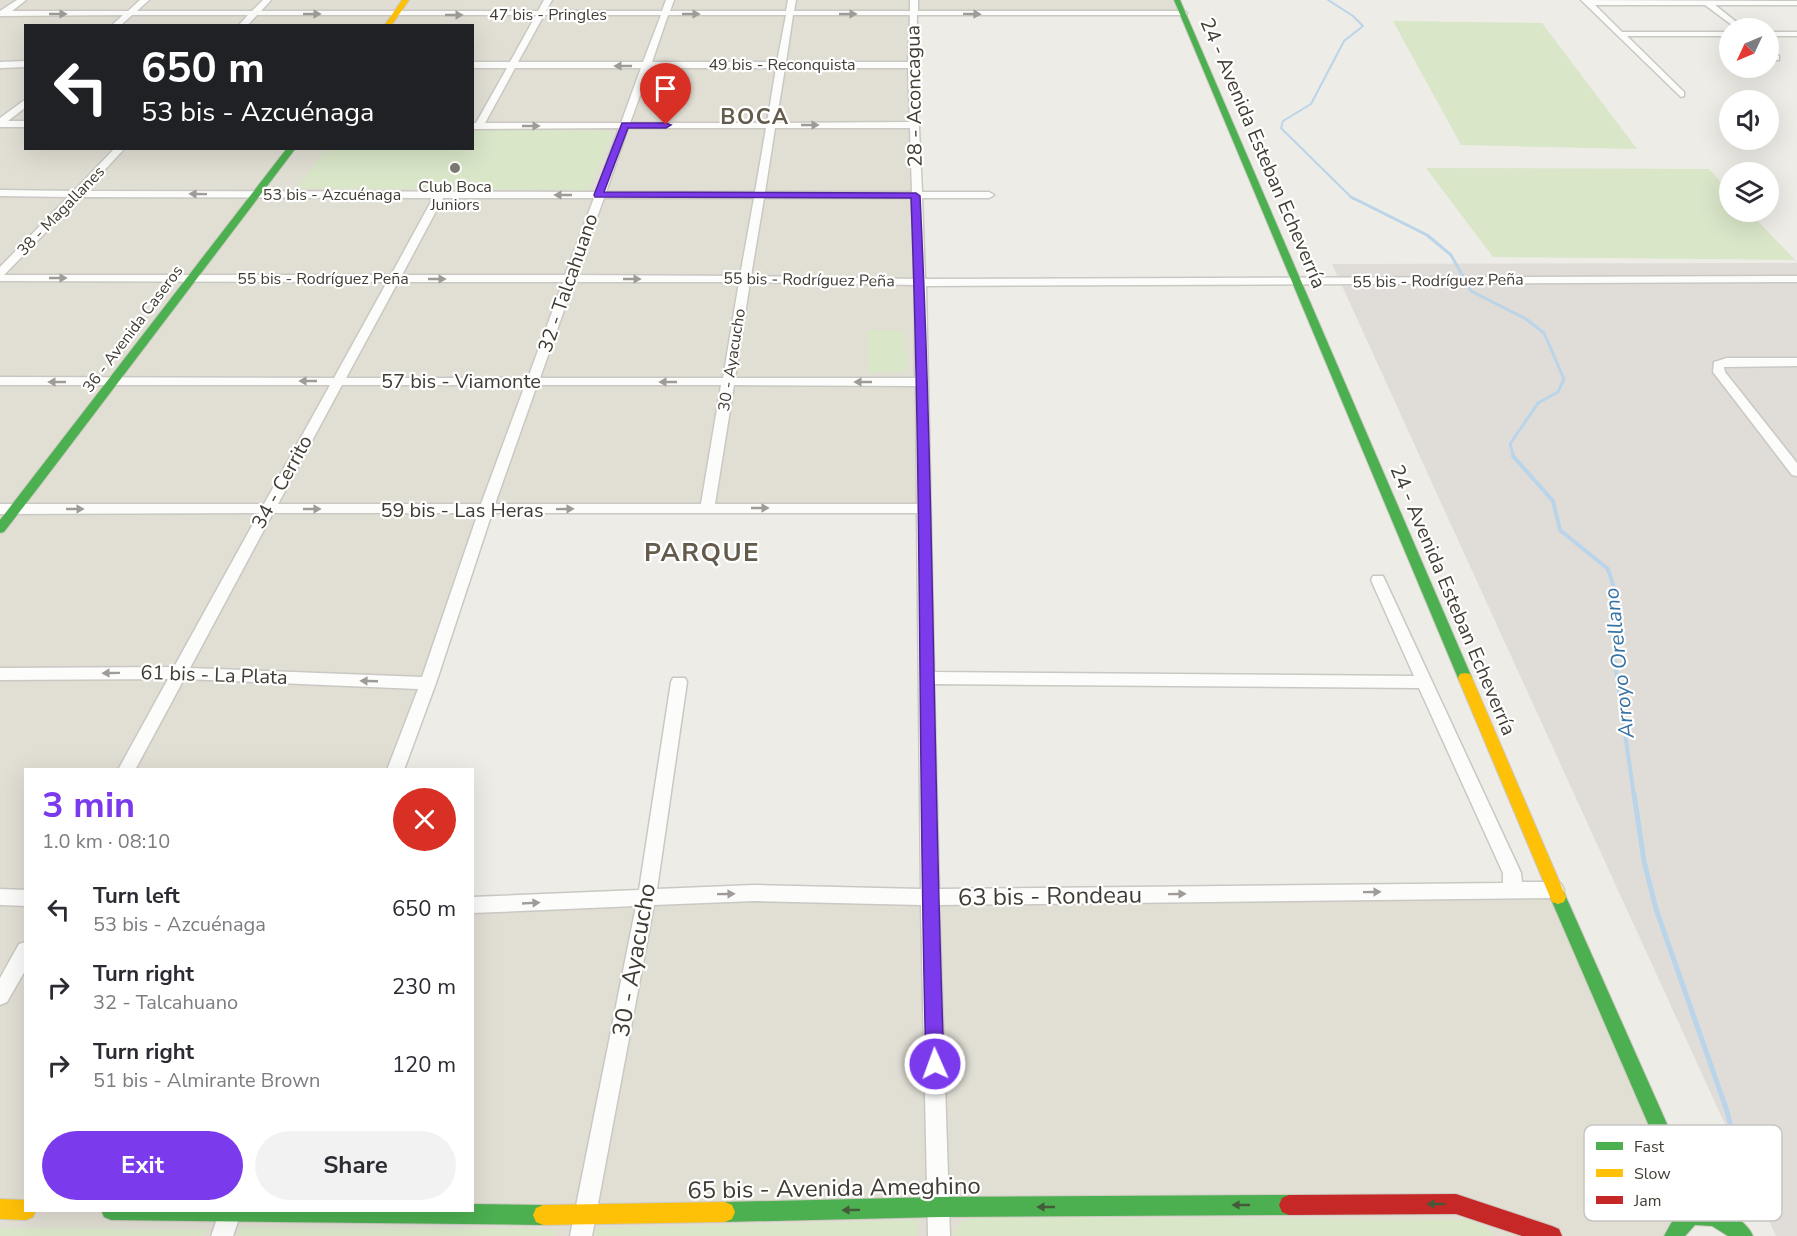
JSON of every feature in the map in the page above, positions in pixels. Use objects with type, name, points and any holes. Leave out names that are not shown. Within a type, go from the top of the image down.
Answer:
[{"type":"main road","points":[[391,20],[406,0]]},
{"type":"main road","name":"24 - Avenida Esteban Echeverría","points":[[1174,8],[1296,283],[1555,890],[1659,1125]]},
{"type":"main road","name":"36 - Avenida Caseros","points":[[0,529],[115,382],[190,279],[290,150]]},
{"type":"main road","name":"65 bis - Avenida Ameghino","points":[[302,1212],[586,1216],[940,1207],[1456,1204],[1552,1236]]},
{"type":"main road","points":[[1468,1207],[1487,1219],[1499,1232]]},
{"type":"main road","points":[[0,1209],[24,1210]]},
{"type":"main road","points":[[1674,1236],[1681,1221]]},
{"type":"main road","points":[[1724,1221],[1743,1236]]},
{"type":"street","points":[[1,14],[22,0]]},
{"type":"street","points":[[117,24],[145,0]]},
{"type":"street","points":[[244,24],[267,0]]},
{"type":"street","points":[[548,0],[476,126],[915,125]]},
{"type":"street","name":"32 - Talcahuano","points":[[396,768],[670,0]]},
{"type":"street","name":"30 - Ayacucho","points":[[707,508],[730,382],[744,279],[792,0]]},
{"type":"street","name":"28 - Aconcagua","points":[[914,0],[912,65],[920,282],[930,897],[939,1236]]},
{"type":"street","points":[[1037,0],[1040,15]]},
{"type":"street","points":[[1587,2],[1797,3]]},
{"type":"street","points":[[1587,2],[1681,94]]},
{"type":"street","points":[[1707,3],[1727,18]]},
{"type":"street","name":"47 bis - Pringles","points":[[1,14],[253,13],[391,20],[665,14],[1040,15],[1174,8]]},
{"type":"street","points":[[1619,34],[1719,34]]},
{"type":"street","points":[[1779,34],[1797,34]]},
{"type":"street","points":[[0,64],[24,64]]},
{"type":"street","name":"49 bis - Reconquista","points":[[474,65],[912,65]]},
{"type":"street","points":[[0,123],[24,104]]},
{"type":"street","points":[[0,123],[24,124]]},
{"type":"street","name":"38 - Magallanes","points":[[0,273],[120,150]]},
{"type":"street","name":"53 bis - Azcuénaga","points":[[0,193],[989,195]]},
{"type":"street","name":"34 - Cerrito","points":[[127,768],[440,195]]},
{"type":"street","name":"55 bis - Rodríguez Peña","points":[[0,278],[744,279],[1296,283],[1797,279]]},
{"type":"street","points":[[1797,362],[1727,362],[1718,365],[1719,372],[1797,472]]},
{"type":"street","name":"57 bis - Viamonte","points":[[0,381],[921,382]]},
{"type":"street","name":"59 bis - Las Heras","points":[[0,509],[923,508]]},
{"type":"street","points":[[1378,580],[1512,873],[1513,890]]},
{"type":"street","name":"61 bis - La Plata","points":[[0,674],[178,673],[428,683]]},
{"type":"street","points":[[926,678],[1424,682]]},
{"type":"street","name":"30 - Ayacucho","points":[[581,1236],[647,896],[679,682]]},
{"type":"street","name":"63 bis - Rondeau","points":[[474,905],[647,896],[754,894],[930,897],[1555,890]]},
{"type":"street","points":[[0,897],[24,898]]},
{"type":"street","points":[[0,996],[24,954]]},
{"type":"street","points":[[222,1236],[231,1212]]},
{"type":"shaded area","points":[[0,0],[1177,0],[1183,13],[913,14],[923,508],[486,510],[395,768],[24,768],[24,1212],[474,1212],[474,905],[647,896],[1555,890],[1658,1125],[1584,1125],[1584,1221],[1690,1221],[1674,1236],[0,1236]]},
{"type":"shaded area","points":[[1797,263],[1797,1236],[1776,1236],[1769,1221],[1782,1221],[1782,1125],[1725,1125],[1332,264]]},
{"type":"green space","points":[[1393,21],[1542,23],[1637,149],[1461,145]]},
{"type":"green space","name":"Club Boca Juniors","points":[[474,130],[613,132],[589,190],[297,188],[325,150],[474,150]]},
{"type":"green space","points":[[1426,168],[1709,169],[1719,180],[1719,222],[1759,222],[1795,260],[1493,257]]},
{"type":"green space","points":[[867,330],[904,331],[907,372],[868,373]]},
{"type":"green space","points":[[971,1217],[1470,1220],[1487,1228],[1493,1236],[952,1236],[960,1224]]},
{"type":"green space","points":[[917,1220],[917,1236],[595,1236],[596,1228]]},
{"type":"green space","points":[[240,1227],[556,1229],[555,1236],[237,1236]]},
{"type":"green space","points":[[0,1228],[207,1229],[204,1236],[0,1236]]},
{"type":"waterway","name":"Arroyo Orellano","points":[[1328,0],[1353,16],[1363,26],[1344,41],[1311,104],[1283,121],[1281,128],[1353,199]]},
{"type":"waterway","name":"Arroyo Orellano","points":[[1351,197],[1427,235],[1451,255],[1471,291],[1526,319],[1544,333],[1564,379],[1558,392],[1538,403],[1510,444],[1514,457]]},
{"type":"waterway","name":"Arroyo Orellano","points":[[1514,457],[1553,501],[1560,530],[1608,569],[1614,588],[1614,657],[1634,796]]},
{"type":"waterway","name":"Arroyo Orellano","points":[[1634,794],[1644,861],[1656,909],[1730,1125]]},
{"type":"traffic: fast","points":[[1177,0],[1465,678]]},
{"type":"traffic: fast","points":[[0,529],[290,150]]},
{"type":"traffic: fast","points":[[1558,897],[1658,1125]]},
{"type":"traffic: fast","points":[[725,1212],[940,1207],[1289,1205]]},
{"type":"traffic: fast","points":[[284,1212],[543,1215]]},
{"type":"traffic: fast","points":[[1674,1236],[1686,1221]]},
{"type":"traffic: fast","points":[[1723,1221],[1743,1236]]},
{"type":"traffic: slow","points":[[388,24],[406,0]]},
{"type":"traffic: slow","points":[[1465,678],[1558,897]]},
{"type":"traffic: slow","points":[[0,1209],[24,1210]]},
{"type":"traffic: slow","points":[[543,1215],[725,1212]]},
{"type":"traffic: jam","points":[[1289,1205],[1456,1204],[1552,1236]]},
{"type":"place","name":"Club Boca Juniors","points":[[455,168]]},
{"type":"district","name":"BOCA","points":[[755,117]]},
{"type":"district","name":"PARQUE","points":[[702,552]]},
{"type":"route","points":[[666,125],[625,125],[599,195],[916,196],[935,1064]]}]
